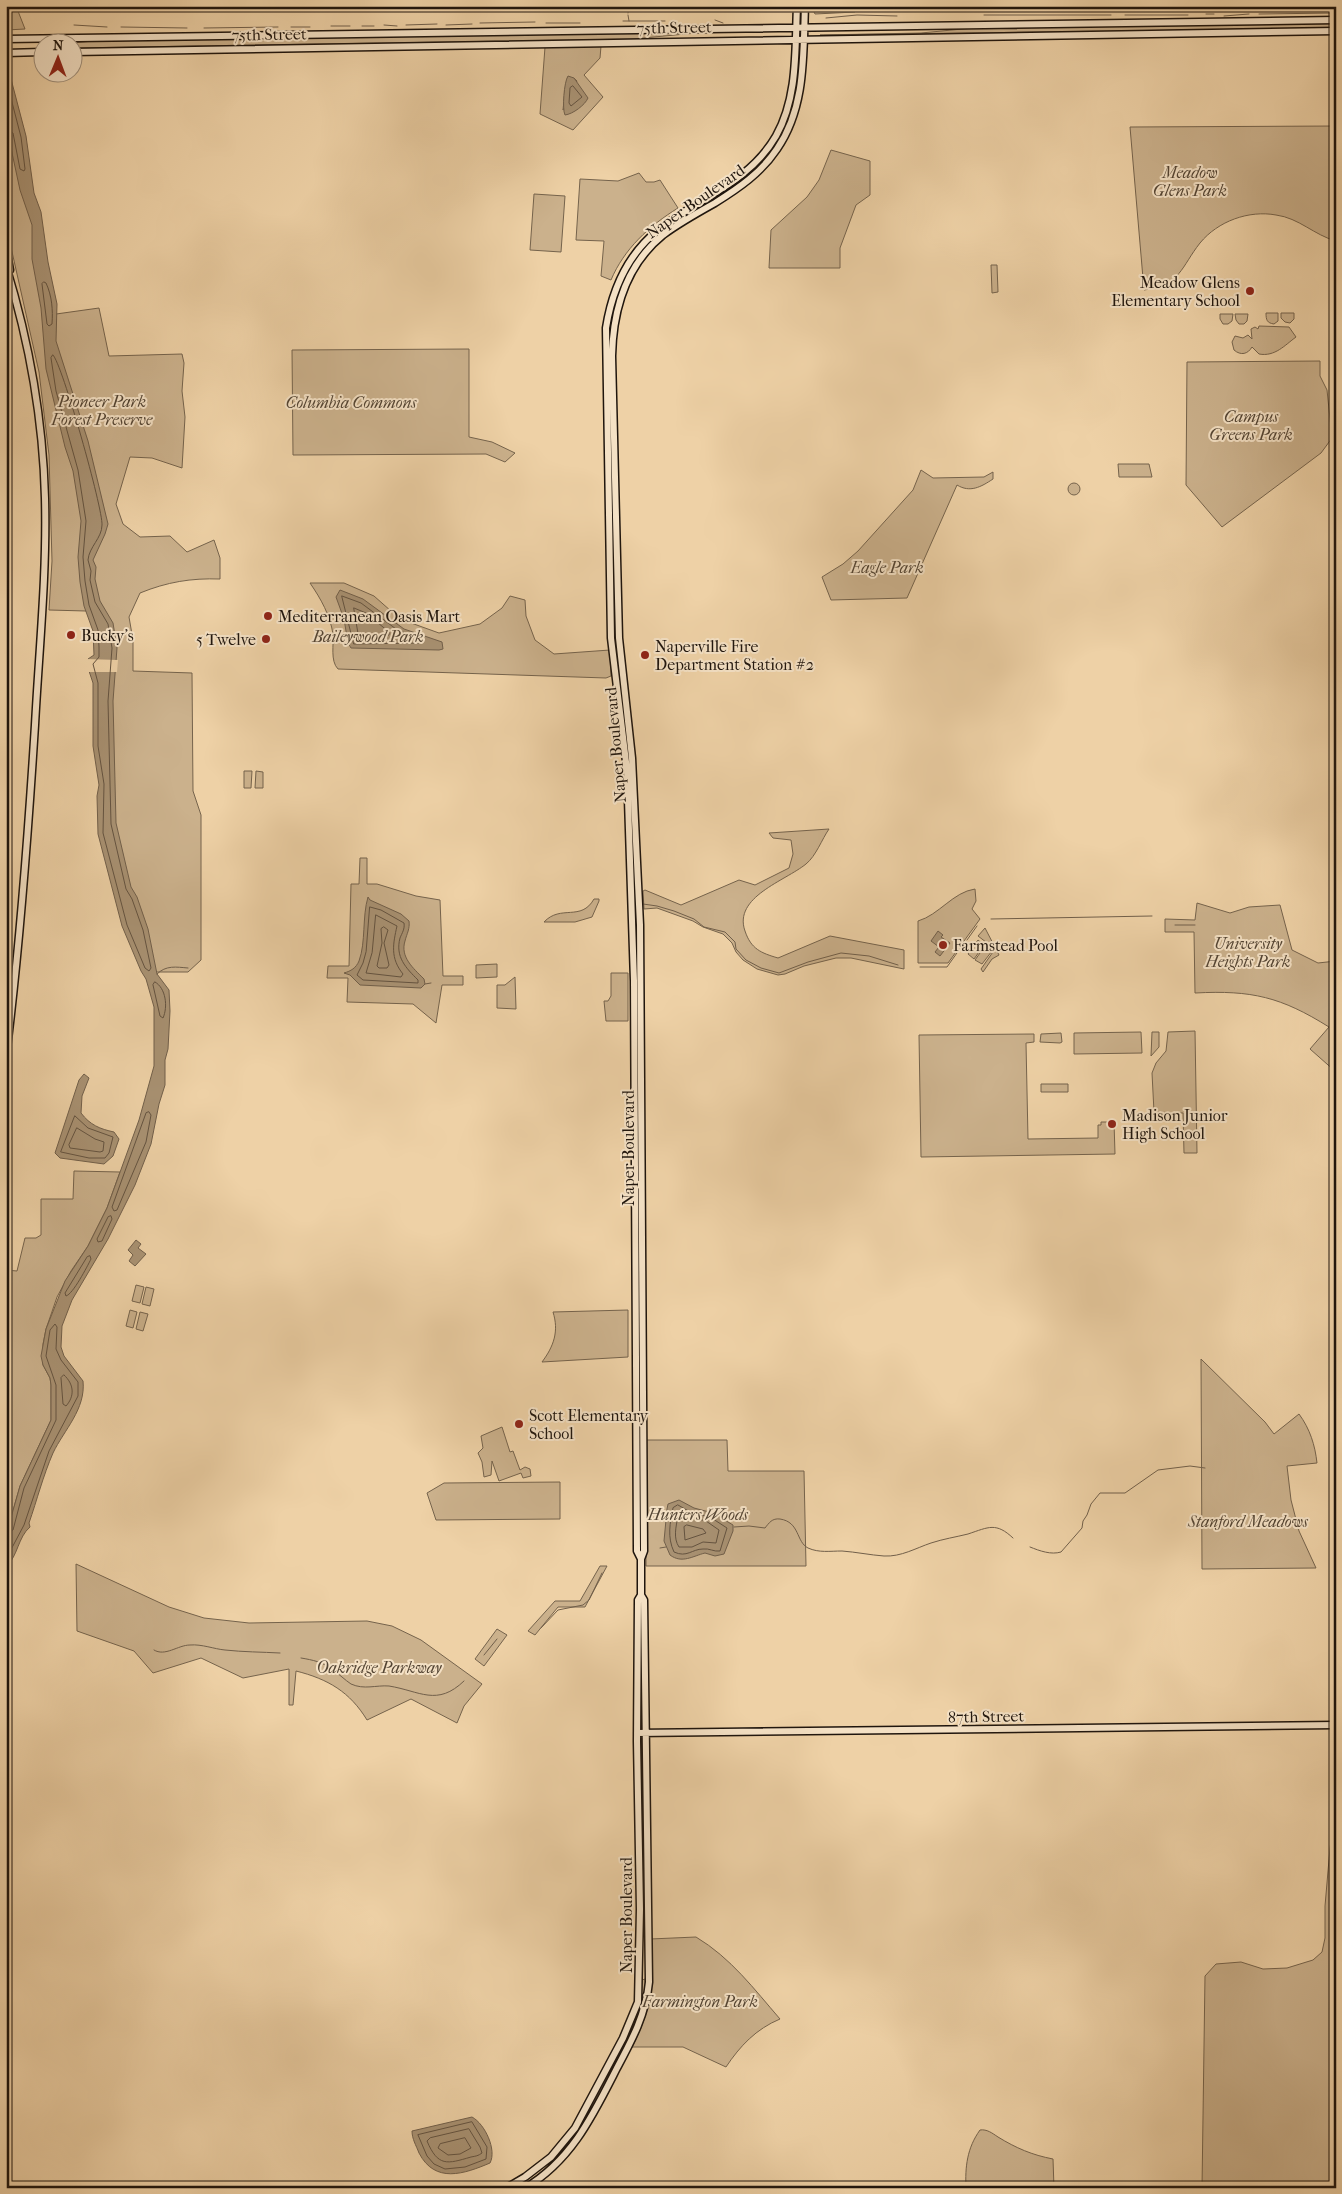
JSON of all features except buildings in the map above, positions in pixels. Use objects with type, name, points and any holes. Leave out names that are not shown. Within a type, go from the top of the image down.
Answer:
[{"type":"main road","name":"Naper Boulevard","points":[[641,1559],[637,1551],[634,981],[631,869],[627,770],[611,638],[606,328],[610,303],[616,286],[627,265],[644,243],[671,220],[739,178],[758,160],[775,137],[790,100],[797,6]]},
{"type":"main road","name":"Naper Boulevard","points":[[506,2188],[525,2177],[551,2157],[575,2128],[626,2031],[638,2002],[644,1600],[641,1595],[641,1559],[644,1551],[640,935],[632,758],[618,638],[613,325],[617,305],[626,283],[638,263],[655,243],[683,222],[757,174],[778,149],[798,100],[806,6]]},
{"type":"main road","name":"75th Street","points":[[6,38],[1336,20]]},
{"type":"main road","name":"75th Street","points":[[82,52],[1336,30]]},
{"type":"main road","points":[[7,53],[32,52]]},
{"type":"main road","points":[[6,248],[12,286]]},
{"type":"main road","points":[[6,266],[27,345],[38,404],[44,464],[46,528],[26,858],[6,1056]]},
{"type":"main road","name":"87th Street","points":[[641,1733],[1336,1725]]},
{"type":"main road","name":"Naper Boulevard","points":[[525,2188],[557,2163],[584,2131],[628,2047],[646,2003],[649,1982],[641,1733]]},
{"type":"green space","points":[[6,6],[16,6],[25,29],[6,30]]},
{"type":"green space","points":[[811,6],[855,6],[855,12],[815,14]]},
{"type":"green space","points":[[1336,23],[1336,28],[820,35],[921,33],[983,27]]},
{"type":"green space","points":[[780,31],[696,33],[633,39],[82,48],[82,42]]},
{"type":"green space","points":[[601,46],[600,58],[584,75],[603,97],[573,130],[540,114],[545,47]],"holes":[[[574,78],[577,81],[563,110],[565,91]]]},
{"type":"green space","name":"Pioneer Park Forest Preserve","points":[[6,87],[36,214],[49,315],[99,308],[109,356],[182,354],[184,363],[182,391],[185,417],[182,468],[152,458],[130,457],[116,504],[123,524],[140,537],[170,536],[187,552],[214,540],[220,558],[220,579],[199,579],[179,582],[140,593],[129,617],[133,640],[133,671],[192,673],[193,791],[201,815],[201,960],[188,972],[152,972],[114,864],[100,616],[86,611],[49,610],[52,561],[49,455],[39,372],[6,225]]},
{"type":"green space","name":"Meadow Glens Park","points":[[1336,126],[1336,241],[1292,219],[1266,214],[1245,216],[1225,223],[1207,235],[1179,274],[1173,279],[1156,288],[1144,290],[1130,127]]},
{"type":"green space","points":[[831,150],[870,161],[870,195],[856,205],[840,248],[840,268],[769,268],[771,230],[807,197],[819,180]]},
{"type":"green space","points":[[639,173],[646,182],[660,180],[678,208],[657,222],[638,239],[623,258],[611,280],[601,276],[604,241],[576,240],[580,179],[618,181]]},
{"type":"green space","points":[[534,194],[565,196],[561,252],[530,250]]},
{"type":"green space","points":[[991,265],[997,265],[998,292],[992,293]]},
{"type":"green space","points":[[1266,313],[1278,313],[1278,321],[1274,324],[1268,322]]},
{"type":"green space","points":[[1281,313],[1294,313],[1294,319],[1290,323],[1285,322],[1281,318]]},
{"type":"green space","points":[[1220,314],[1233,314],[1232,321],[1228,324],[1223,324]]},
{"type":"green space","points":[[1235,314],[1248,314],[1247,321],[1244,324],[1239,324]]},
{"type":"green space","points":[[1259,326],[1289,327],[1296,337],[1279,350],[1270,354],[1259,354],[1252,347],[1244,353],[1234,350],[1232,342],[1235,336],[1243,338],[1248,335],[1252,339],[1251,329],[1255,327],[1258,329]]},
{"type":"green space","name":"Columbia Commons","points":[[469,349],[469,437],[492,442],[515,453],[505,462],[486,454],[293,455],[292,350]]},
{"type":"green space","name":"Campus Greens Park","points":[[1320,361],[1320,376],[1327,390],[1332,438],[1321,453],[1222,527],[1186,485],[1187,362]]},
{"type":"green space","points":[[1118,464],[1149,464],[1152,477],[1119,477]]},
{"type":"green space","name":"Eagle Park","points":[[921,470],[933,478],[984,477],[993,472],[993,479],[971,489],[957,485],[907,598],[831,600],[822,577],[843,564],[858,551],[913,490]]},
{"type":"green space","points":[[1072,483],[1076,483],[1080,489],[1076,495],[1072,495],[1068,491],[1068,487]]},
{"type":"green space","name":"Baileywood Park","points":[[310,583],[344,583],[374,596],[400,619],[439,633],[480,624],[502,608],[510,596],[525,600],[526,616],[535,640],[554,654],[610,650],[611,676],[606,678],[338,669],[333,657],[333,634],[330,620]]},
{"type":"green space","points":[[244,771],[252,771],[251,788],[244,788]]},
{"type":"green space","points":[[256,771],[263,772],[263,788],[255,788]]},
{"type":"green space","points":[[829,829],[810,861],[753,899],[743,919],[747,937],[757,949],[778,958],[830,936],[904,950],[904,969],[851,958],[836,958],[778,975],[757,969],[743,960],[736,952],[732,943],[723,934],[657,908],[644,909],[643,891],[645,890],[681,905],[739,880],[755,885],[789,868],[793,854],[791,840],[773,838],[769,833]]},
{"type":"green space","points":[[360,858],[367,858],[367,884],[377,884],[416,896],[440,900],[443,976],[463,976],[463,985],[442,985],[436,1023],[413,1004],[347,1002],[348,978],[327,978],[328,966],[349,966],[351,884],[359,884]]},
{"type":"green space","points":[[975,889],[976,901],[972,909],[980,919],[948,963],[918,963],[918,921],[933,914],[960,894]]},
{"type":"green space","points":[[594,899],[599,899],[599,901],[592,917],[575,922],[544,922],[557,914],[583,910]]},
{"type":"green space","name":"University Heights Park","points":[[1197,903],[1230,913],[1249,907],[1280,905],[1292,950],[1318,963],[1336,961],[1336,1072],[1310,1049],[1329,1027],[1312,1017],[1281,1002],[1265,998],[1233,993],[1195,993],[1194,932],[1165,932],[1165,919],[1195,920]]},
{"type":"green space","points":[[985,928],[999,955],[992,959],[983,972],[981,969],[995,949],[978,936]]},
{"type":"green space","points":[[978,940],[984,945],[974,959],[968,954]]},
{"type":"green space","points":[[985,946],[992,951],[982,964],[975,960]]},
{"type":"green space","points":[[497,964],[497,977],[476,978],[476,965]]},
{"type":"green space","points":[[611,973],[628,973],[628,1021],[606,1021],[604,1001],[608,1001],[611,996]]},
{"type":"green space","points":[[515,977],[516,1009],[497,1008],[497,985],[505,985]]},
{"type":"green space","points":[[1195,1031],[1197,1153],[1184,1153],[1183,1113],[1154,1112],[1152,1073],[1156,1063],[1166,1051],[1168,1032]]},
{"type":"green space","points":[[1141,1032],[1142,1053],[1074,1054],[1074,1033]]},
{"type":"green space","points":[[1152,1032],[1159,1032],[1159,1047],[1151,1056]]},
{"type":"green space","points":[[1061,1033],[1062,1042],[1060,1043],[1040,1042],[1041,1034]]},
{"type":"green space","points":[[1034,1034],[1034,1042],[1026,1043],[1028,1139],[1098,1138],[1098,1125],[1101,1125],[1101,1122],[1114,1122],[1115,1154],[921,1157],[919,1035]]},
{"type":"green space","points":[[1041,1084],[1068,1084],[1068,1092],[1041,1092]]},
{"type":"green space","points":[[74,1171],[120,1172],[107,1208],[88,1246],[71,1271],[57,1297],[46,1329],[43,1344],[43,1365],[50,1378],[51,1420],[20,1486],[6,1535],[6,1270],[17,1271],[25,1238],[36,1238],[41,1235],[41,1199],[73,1199]]},
{"type":"green space","points":[[136,1285],[144,1287],[140,1303],[132,1301]]},
{"type":"green space","points":[[146,1287],[154,1289],[150,1306],[142,1304]]},
{"type":"green space","points":[[130,1310],[137,1312],[133,1328],[126,1326]]},
{"type":"green space","points":[[628,1310],[628,1357],[542,1362],[550,1350],[554,1338],[556,1326],[553,1312]]},
{"type":"green space","points":[[140,1312],[148,1314],[143,1331],[136,1329]]},
{"type":"green space","name":"Stanford Meadows","points":[[1201,1359],[1265,1422],[1274,1434],[1299,1414],[1306,1425],[1317,1463],[1287,1466],[1291,1500],[1299,1531],[1316,1568],[1202,1569]]},
{"type":"green space","points":[[502,1427],[510,1452],[513,1451],[520,1470],[525,1467],[530,1469],[531,1476],[523,1478],[521,1473],[499,1481],[492,1461],[491,1475],[484,1477],[482,1462],[478,1453],[483,1448],[481,1436]]},
{"type":"green space","name":"Hunters Woods","points":[[646,1440],[727,1440],[728,1471],[804,1471],[806,1566],[646,1566]]},
{"type":"green space","points":[[560,1482],[560,1519],[436,1520],[427,1493],[444,1483]]},
{"type":"green space","name":"Oakridge Parkway","points":[[76,1564],[169,1607],[204,1618],[249,1623],[367,1621],[392,1626],[421,1640],[482,1684],[464,1706],[457,1723],[411,1699],[367,1720],[346,1694],[318,1678],[296,1671],[293,1705],[289,1705],[289,1669],[243,1678],[201,1658],[153,1673],[134,1651],[77,1631]]},
{"type":"green space","points":[[600,1566],[607,1566],[585,1607],[558,1607],[535,1635],[528,1631],[555,1601],[580,1601]]},
{"type":"green space","points":[[497,1629],[507,1635],[484,1666],[475,1659]]},
{"type":"green space","points":[[1336,1840],[1336,2188],[1202,2188],[1205,1976],[1216,1964],[1241,1962],[1263,1969],[1287,1968],[1313,1960],[1322,1952],[1325,1938],[1325,1906],[1330,1848],[1331,1841]]},
{"type":"green space","name":"Farmington Park","points":[[696,1937],[709,1945],[731,1964],[780,2019],[763,2028],[749,2039],[726,2067],[683,2047],[632,2047],[644,2019],[650,1995],[650,1939]]},
{"type":"green space","points":[[645,1979],[645,1994],[634,2031],[615,2070],[584,2123],[620,2053],[635,2016],[642,1980]]},
{"type":"green space","points":[[980,2130],[985,2130],[1024,2151],[1053,2159],[1054,2188],[966,2188],[968,2158],[972,2144]]},
{"type":"water","points":[[6,60],[26,136],[34,193],[41,212],[48,262],[57,304],[56,341],[88,441],[108,524],[93,560],[96,567],[95,579],[100,601],[113,623],[117,648],[113,701],[116,823],[131,887],[137,897],[148,929],[157,974],[169,990],[170,1011],[168,1049],[165,1060],[165,1085],[151,1144],[135,1185],[108,1239],[72,1300],[62,1326],[61,1347],[64,1356],[83,1381],[81,1401],[78,1410],[49,1462],[29,1523],[30,1527],[6,1567],[6,1535],[20,1486],[51,1420],[50,1378],[43,1365],[41,1356],[46,1329],[65,1281],[88,1246],[107,1208],[139,1120],[154,1066],[154,1007],[146,979],[122,926],[98,834],[97,796],[99,785],[93,746],[93,683],[88,659],[94,655],[93,631],[84,606],[80,582],[78,557],[81,521],[73,471],[65,447],[46,369],[41,308],[32,259],[32,225],[20,190],[6,125]]},
{"type":"water","points":[[568,76],[574,78],[588,98],[578,109],[565,115],[564,95]]},
{"type":"water","points":[[340,590],[363,599],[404,629],[442,642],[443,649],[351,648],[336,597]]},
{"type":"water","points":[[368,897],[370,900],[401,914],[409,921],[404,952],[408,962],[424,979],[425,984],[421,988],[360,985],[350,975],[344,973],[353,969],[359,961],[363,946]]},
{"type":"water","name":"Farmstead Pool","points":[[938,931],[943,935],[941,937],[950,943],[940,956],[935,952],[939,947],[931,941]]},
{"type":"water","points":[[84,1074],[89,1078],[82,1096],[81,1113],[96,1126],[114,1132],[119,1139],[113,1156],[104,1164],[60,1158],[55,1153],[79,1080]]},
{"type":"water","points":[[136,1240],[141,1244],[138,1248],[146,1254],[135,1266],[129,1261],[133,1255],[128,1250]]},
{"type":"water","points":[[679,1500],[694,1508],[713,1513],[733,1525],[733,1531],[724,1554],[715,1556],[705,1553],[683,1559],[674,1558],[670,1555],[664,1541],[667,1509],[668,1504]]},
{"type":"water","points":[[472,2117],[481,2125],[491,2145],[492,2158],[490,2163],[451,2174],[442,2173],[426,2163],[419,2153],[412,2131]]},
{"type":"pier","points":[[86,659],[118,660],[117,672],[86,672]]},
{"type":"waterway","points":[[628,13],[629,6]]},
{"type":"waterway","points":[[1259,14],[1336,13]]},
{"type":"waterway","points":[[1206,14],[1214,14]]},
{"type":"waterway","points":[[1224,16],[1249,14]]},
{"type":"waterway","points":[[628,15],[629,21]]},
{"type":"waterway","points":[[826,18],[857,15],[897,16]]},
{"type":"waterway","points":[[984,15],[1111,15]]},
{"type":"waterway","points":[[1125,15],[1188,15]]},
{"type":"waterway","points":[[715,20],[723,23]]},
{"type":"waterway","points":[[623,21],[665,21]]},
{"type":"waterway","points":[[480,23],[535,22]]},
{"type":"waterway","points":[[546,23],[580,23]]},
{"type":"waterway","points":[[406,25],[437,24]]},
{"type":"waterway","points":[[446,25],[472,24]]},
{"type":"waterway","points":[[74,25],[107,27]]},
{"type":"waterway","points":[[384,25],[397,26]]},
{"type":"waterway","points":[[331,26],[350,26]]},
{"type":"waterway","points":[[362,26],[374,26]]},
{"type":"waterway","points":[[121,27],[187,28]]},
{"type":"waterway","points":[[204,28],[278,27]]},
{"type":"waterway","points":[[291,27],[310,27]]},
{"type":"waterway","points":[[643,904],[674,911],[694,919],[704,927],[725,932],[735,942],[736,949],[746,960],[761,968],[779,973],[808,962],[841,953],[869,956],[898,965]]},
{"type":"waterway","points":[[991,919],[1152,916]]},
{"type":"waterway","points":[[1175,925],[1195,925]]},
{"type":"waterway","points":[[967,940],[977,926]]},
{"type":"waterway","points":[[920,967],[947,967],[964,943]]},
{"type":"waterway","points":[[157,974],[168,968],[188,968]]},
{"type":"waterway","points":[[425,984],[431,983]]},
{"type":"waterway","points":[[1030,1547],[1049,1553],[1061,1552],[1082,1528],[1083,1521],[1091,1504],[1100,1493],[1125,1493],[1158,1470],[1190,1466],[1205,1468]]},
{"type":"waterway","points":[[734,1527],[765,1528],[773,1520],[780,1519],[791,1524],[804,1545],[812,1550],[847,1551],[884,1556],[902,1554],[936,1542],[992,1527],[1002,1530],[1013,1538]]},
{"type":"waterway","points":[[660,1548],[666,1547]]},
{"type":"waterway","points":[[541,1628],[558,1610],[583,1605],[589,1600],[602,1573]]},
{"type":"waterway","points":[[484,1655],[497,1639]]},
{"type":"waterway","points":[[154,1650],[163,1652],[194,1645],[232,1651],[280,1653]]},
{"type":"waterway","points":[[301,1658],[325,1665],[351,1684],[361,1687],[389,1686],[428,1695],[437,1695],[454,1689],[464,1681]]},
{"type":"place","name":"Meadow Glens Elementary School","points":[[1250,291]]},
{"type":"place","name":"Mediterranean Oasis Mart","points":[[268,616]]},
{"type":"place","name":"Bucky's","points":[[71,635]]},
{"type":"place","name":"5 Twelve","points":[[266,639]]},
{"type":"place","name":"Naperville Fire Department Station #2","points":[[645,655]]},
{"type":"place","name":"Farmstead Pool","points":[[943,945]]},
{"type":"place","name":"Madison Junior High School","points":[[1112,1124]]},
{"type":"place","name":"Scott Elementary School","points":[[519,1424]]}]
